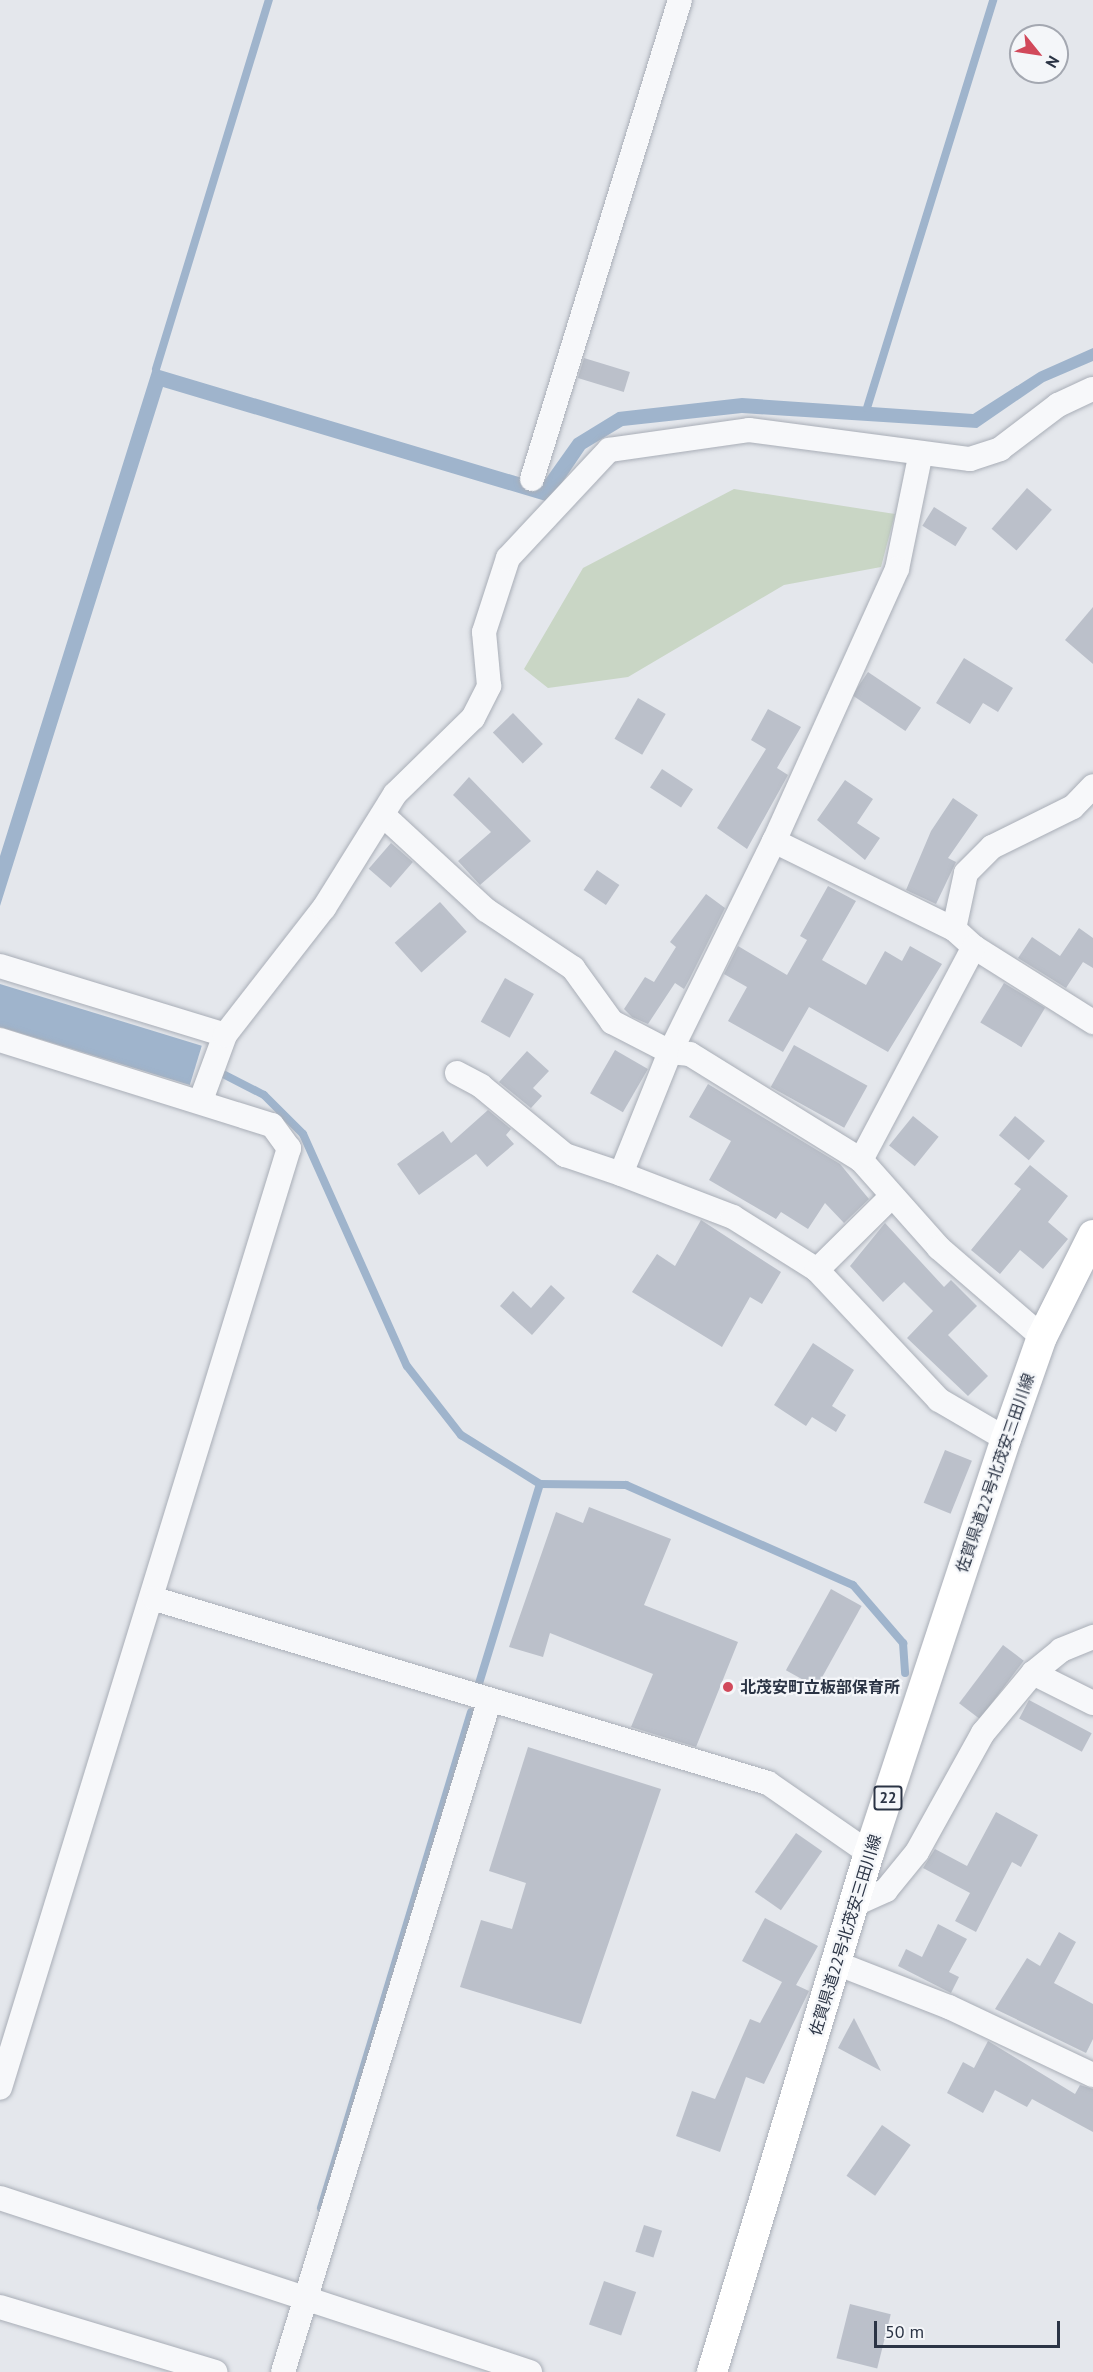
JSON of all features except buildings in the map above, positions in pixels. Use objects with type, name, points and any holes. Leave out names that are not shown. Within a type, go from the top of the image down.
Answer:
[{"type":"main road","name":"佐賀県道22号北茂安三田川線","points":[[712,2372],[869,1853],[1006,1439],[1042,1337],[1093,1234]]},
{"type":"street","points":[[532,479],[680,0]]},
{"type":"street","points":[[201,1100],[225,1035],[324,908],[396,794],[472,718],[489,687],[484,632],[508,558],[609,450],[749,430],[920,457],[970,459],[1000,449],[1059,405],[1093,389]]},
{"type":"street","points":[[621,1174],[670,1052],[774,841],[897,568],[920,457]]},
{"type":"street","points":[[954,929],[966,873],[986,854],[1074,807],[1093,786]]},
{"type":"street","points":[[383,815],[486,910],[573,968],[612,1022],[670,1052],[690,1054],[861,1160],[939,1248],[1042,1337]]},
{"type":"street","points":[[774,841],[954,929],[974,947],[1093,1022]]},
{"type":"street","points":[[861,1160],[974,947]]},
{"type":"street","points":[[0,966],[225,1035]]},
{"type":"street","points":[[0,1040],[201,1100],[272,1125],[290,1148],[155,1599],[0,2088]]},
{"type":"street","points":[[457,1073],[481,1086],[565,1155],[733,1217],[818,1270],[939,1400],[1006,1439]]},
{"type":"street","points":[[818,1270],[892,1196]]},
{"type":"street","points":[[155,1599],[489,1702],[768,1783],[869,1853]]},
{"type":"street","points":[[853,1905],[886,1890],[917,1852],[983,1733],[1033,1673],[1061,1650],[1093,1637]]},
{"type":"street","points":[[1033,1673],[1093,1703]]},
{"type":"street","points":[[283,2372],[489,1702]]},
{"type":"street","points":[[836,1963],[949,2007],[1093,2075]]},
{"type":"street","points":[[0,2198],[530,2372]]},
{"type":"street","points":[[0,2307],[215,2372]]},
{"type":"green space","points":[[734,489],[895,514],[881,567],[784,585],[628,677],[548,688],[524,669],[583,568]]},
{"type":"water","points":[[1093,348],[1093,361],[1044,382],[977,428],[742,413],[623,426],[585,449],[549,502],[163,387],[0,906],[0,856],[153,368],[542,484],[574,439],[618,412],[742,398],[973,414],[1039,372]]},
{"type":"water","points":[[0,984],[202,1046],[190,1085],[0,1027]]},
{"type":"waterway","points":[[156,369],[269,0]]},
{"type":"waterway","points":[[867,408],[993,0]]},
{"type":"waterway","points":[[223,1074],[264,1095],[303,1134],[407,1366],[461,1435],[540,1484],[626,1485],[853,1585],[903,1643],[905,1673]]},
{"type":"waterway","points":[[477,1690],[540,1484]]},
{"type":"waterway","points":[[321,2208],[471,1712]]},
{"type":"place","name":"北茂安町立板部保育所","points":[[728,1687]]}]
